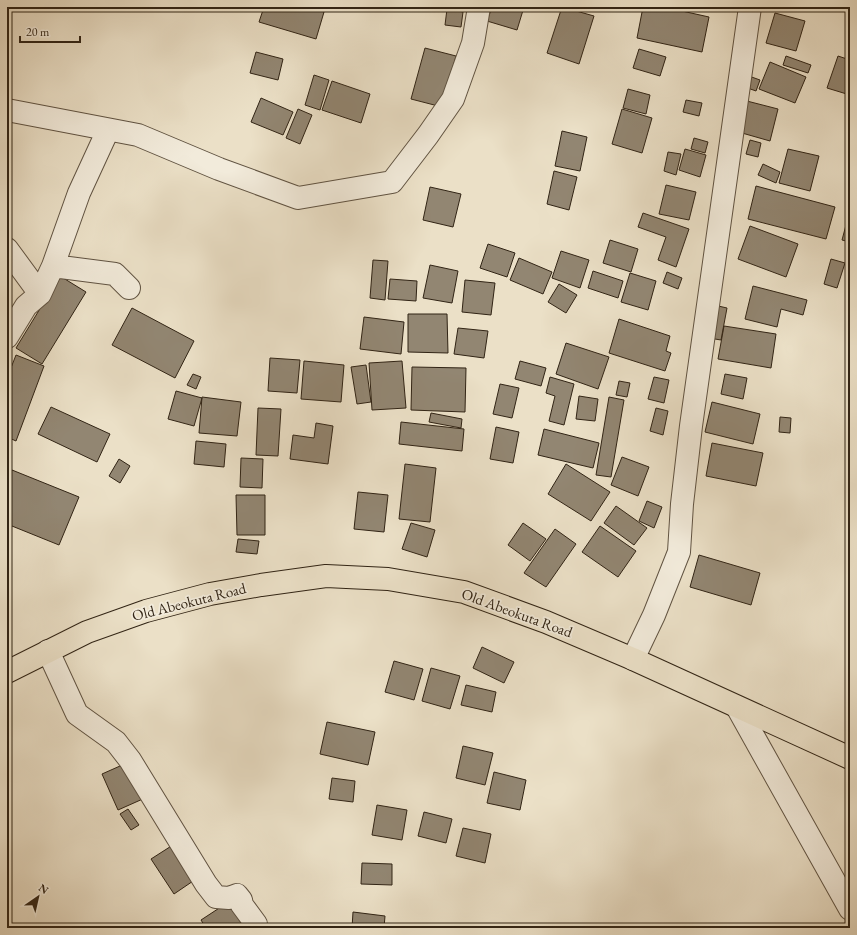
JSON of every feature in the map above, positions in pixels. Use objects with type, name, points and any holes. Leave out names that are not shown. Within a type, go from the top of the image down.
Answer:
[{"type":"highway","name":"Old Abeokuta Road","points":[[7,672],[87,632],[160,607],[217,593],[261,584],[326,576],[388,579],[464,592],[546,622],[633,659],[850,758]]},
{"type":"street","points":[[7,110],[138,136],[219,169],[298,198],[392,182],[453,99],[473,44],[478,7]]},
{"type":"street","points":[[633,659],[654,614],[679,552],[682,504],[692,418],[750,7]]},
{"type":"street","points":[[7,337],[26,306],[40,294],[53,266],[79,193],[108,130]]},
{"type":"street","points":[[7,249],[40,294]]},
{"type":"street","points":[[53,266],[115,274],[129,288]]},
{"type":"street","points":[[48,651],[77,714],[116,742],[146,784],[206,884],[216,897],[229,898],[238,895],[242,905],[256,924],[253,928]]},
{"type":"street","points":[[737,707],[850,909]]},
{"type":"building","points":[[264,7],[308,7],[324,12],[316,39],[259,22]]},
{"type":"building","points":[[492,7],[524,7],[517,30],[487,21]]},
{"type":"building","points":[[562,7],[594,16],[579,64],[547,53]]},
{"type":"building","points":[[643,7],[664,7],[709,17],[702,52],[637,38]]},
{"type":"building","points":[[447,9],[463,12],[461,27],[445,25]]},
{"type":"building","points":[[775,13],[805,21],[796,51],[766,43]]},
{"type":"building","points":[[425,48],[456,56],[442,107],[411,99]]},
{"type":"building","points":[[639,49],[666,57],[660,76],[633,68]]},
{"type":"building","points":[[256,52],[283,59],[278,80],[250,73]]},
{"type":"building","points":[[786,56],[811,65],[808,73],[783,65]]},
{"type":"building","points":[[838,56],[850,60],[850,95],[827,88]]},
{"type":"building","points":[[770,62],[806,77],[795,103],[759,89]]},
{"type":"building","points":[[314,75],[329,80],[320,110],[305,105]]},
{"type":"building","points":[[746,75],[760,80],[756,91],[742,86]]},
{"type":"building","points":[[332,81],[370,94],[361,123],[322,110]]},
{"type":"building","points":[[628,89],[650,95],[646,114],[623,108]]},
{"type":"building","points":[[261,98],[293,112],[283,135],[251,122]]},
{"type":"building","points":[[686,100],[702,103],[699,116],[683,112]]},
{"type":"building","points":[[743,100],[778,109],[770,141],[735,131]]},
{"type":"building","points":[[298,109],[312,115],[300,144],[286,138]]},
{"type":"building","points":[[622,109],[652,118],[642,153],[612,144]]},
{"type":"building","points":[[562,131],[587,137],[580,171],[555,166]]},
{"type":"building","points":[[694,138],[708,142],[705,153],[691,149]]},
{"type":"building","points":[[750,140],[761,143],[758,157],[746,154]]},
{"type":"building","points":[[685,149],[706,155],[700,177],[679,170]]},
{"type":"building","points":[[788,149],[819,156],[810,191],[779,183]]},
{"type":"building","points":[[668,152],[681,154],[676,175],[664,171]]},
{"type":"building","points":[[850,161],[850,188],[846,187]]},
{"type":"building","points":[[763,164],[780,172],[776,183],[758,175]]},
{"type":"building","points":[[554,171],[577,177],[569,210],[547,204]]},
{"type":"building","points":[[666,185],[696,192],[689,220],[659,214]]},
{"type":"building","points":[[756,186],[835,207],[826,239],[748,219]]},
{"type":"building","points":[[430,187],[461,194],[453,227],[423,220]]},
{"type":"building","points":[[850,210],[850,242],[842,240]]},
{"type":"building","points":[[643,213],[689,229],[676,267],[658,260],[666,237],[638,227]]},
{"type":"building","points":[[750,226],[798,244],[786,277],[738,259]]},
{"type":"building","points":[[610,240],[638,249],[631,272],[603,263]]},
{"type":"building","points":[[488,244],[515,253],[507,277],[480,268]]},
{"type":"building","points":[[561,251],[589,260],[580,288],[552,278]]},
{"type":"building","points":[[519,258],[552,272],[543,294],[510,280]]},
{"type":"building","points":[[831,259],[845,263],[837,288],[824,284]]},
{"type":"building","points":[[373,260],[388,261],[385,300],[370,298]]},
{"type":"building","points":[[430,265],[458,271],[452,303],[423,298]]},
{"type":"building","points":[[593,271],[623,281],[618,298],[588,288]]},
{"type":"building","points":[[667,272],[682,278],[678,289],[663,283]]},
{"type":"building","points":[[630,273],[656,281],[648,310],[621,302]]},
{"type":"building","points":[[60,276],[86,292],[42,364],[16,348]]},
{"type":"building","points":[[390,279],[417,281],[416,301],[388,299]]},
{"type":"building","points":[[465,280],[495,283],[491,315],[462,312]]},
{"type":"building","points":[[559,284],[577,295],[566,313],[548,302]]},
{"type":"building","points":[[753,286],[807,300],[803,315],[781,309],[777,327],[745,319]]},
{"type":"building","points":[[714,305],[727,308],[721,340],[709,338]]},
{"type":"building","points":[[132,308],[194,341],[175,378],[112,345]]},
{"type":"building","points":[[408,314],[447,314],[448,353],[408,352]]},
{"type":"building","points":[[364,317],[404,322],[401,354],[360,349]]},
{"type":"building","points":[[619,319],[670,336],[666,351],[671,353],[665,371],[609,353]]},
{"type":"building","points":[[724,326],[776,334],[771,368],[718,359]]},
{"type":"building","points":[[458,328],[488,331],[484,358],[454,354]]},
{"type":"building","points":[[566,343],[609,357],[598,389],[556,374]]},
{"type":"building","points":[[16,355],[44,366],[16,441],[7,437],[7,378]]},
{"type":"building","points":[[270,358],[300,360],[297,393],[268,391]]},
{"type":"building","points":[[304,361],[344,365],[341,402],[301,399]]},
{"type":"building","points":[[402,361],[406,408],[372,410],[369,363]]},
{"type":"building","points":[[520,361],[546,368],[541,386],[515,379]]},
{"type":"building","points":[[366,365],[371,402],[357,404],[351,367]]},
{"type":"building","points":[[412,367],[466,368],[465,412],[411,410]]},
{"type":"building","points":[[193,374],[201,377],[196,389],[187,385]]},
{"type":"building","points":[[725,374],[747,378],[743,399],[721,394]]},
{"type":"building","points":[[550,377],[574,384],[564,425],[549,421],[555,396],[546,393]]},
{"type":"building","points":[[654,377],[669,380],[664,403],[648,399]]},
{"type":"building","points":[[619,381],[630,383],[627,397],[616,395]]},
{"type":"building","points":[[500,384],[519,388],[512,418],[493,414]]},
{"type":"building","points":[[176,391],[202,398],[194,426],[168,419]]},
{"type":"building","points":[[579,396],[598,399],[595,421],[576,419]]},
{"type":"building","points":[[202,397],[241,402],[237,436],[199,433]]},
{"type":"building","points":[[609,397],[624,400],[611,477],[596,475]]},
{"type":"building","points":[[712,402],[760,414],[753,444],[705,432]]},
{"type":"building","points":[[51,407],[110,434],[97,462],[38,434]]},
{"type":"building","points":[[258,408],[281,409],[278,456],[256,455]]},
{"type":"building","points":[[656,408],[668,411],[663,435],[650,431]]},
{"type":"building","points":[[431,413],[462,419],[461,428],[429,422]]},
{"type":"building","points":[[780,417],[791,418],[790,433],[779,432]]},
{"type":"building","points":[[401,422],[464,429],[462,451],[399,444]]},
{"type":"building","points":[[316,423],[333,426],[328,464],[290,459],[293,435],[314,438]]},
{"type":"building","points":[[496,427],[519,432],[513,463],[490,459]]},
{"type":"building","points":[[544,429],[599,443],[593,468],[538,455]]},
{"type":"building","points":[[196,441],[226,444],[224,467],[194,464]]},
{"type":"building","points":[[712,443],[763,453],[756,486],[706,476]]},
{"type":"building","points":[[622,457],[649,467],[638,496],[611,485]]},
{"type":"building","points":[[241,458],[263,459],[262,488],[240,487]]},
{"type":"building","points":[[119,459],[130,466],[120,483],[109,476]]},
{"type":"building","points":[[405,464],[436,468],[430,522],[399,519]]},
{"type":"building","points":[[566,464],[610,492],[591,521],[548,494]]},
{"type":"building","points":[[12,470],[79,497],[59,545],[7,524],[7,481]]},
{"type":"building","points":[[358,492],[388,495],[384,532],[354,529]]},
{"type":"building","points":[[236,495],[265,495],[265,535],[237,535]]},
{"type":"building","points":[[647,501],[662,507],[654,528],[639,521]]},
{"type":"building","points":[[616,506],[647,528],[634,545],[604,523]]},
{"type":"building","points":[[411,523],[435,530],[427,557],[402,549]]},
{"type":"building","points":[[523,523],[546,539],[530,561],[508,545]]},
{"type":"building","points":[[600,526],[636,551],[618,577],[582,552]]},
{"type":"building","points":[[555,529],[576,544],[546,587],[524,573]]},
{"type":"building","points":[[238,539],[259,541],[257,554],[236,552]]},
{"type":"building","points":[[699,555],[760,573],[751,605],[690,587]]},
{"type":"building","points":[[482,647],[514,662],[504,683],[473,668]]},
{"type":"building","points":[[394,661],[423,669],[414,700],[385,692]]},
{"type":"building","points":[[431,668],[460,676],[450,709],[422,701]]},
{"type":"building","points":[[466,685],[496,692],[492,712],[461,705]]},
{"type":"building","points":[[327,722],[375,732],[368,765],[320,754]]},
{"type":"building","points":[[463,746],[493,753],[485,785],[456,778]]},
{"type":"building","points":[[129,762],[145,798],[118,810],[102,774]]},
{"type":"building","points":[[494,772],[526,780],[520,810],[487,803]]},
{"type":"building","points":[[332,778],[355,781],[353,802],[329,799]]},
{"type":"building","points":[[377,805],[407,810],[402,840],[372,835]]},
{"type":"building","points":[[128,809],[139,825],[131,830],[120,814]]},
{"type":"building","points":[[424,812],[452,819],[446,843],[418,836]]},
{"type":"building","points":[[463,828],[491,834],[485,863],[456,856]]},
{"type":"building","points":[[176,843],[199,877],[174,894],[151,859]]},
{"type":"building","points":[[362,863],[392,864],[392,885],[361,884]]},
{"type":"building","points":[[233,899],[250,924],[244,928],[206,928],[201,920]]},
{"type":"building","points":[[353,912],[385,916],[384,928],[352,928]]}]
